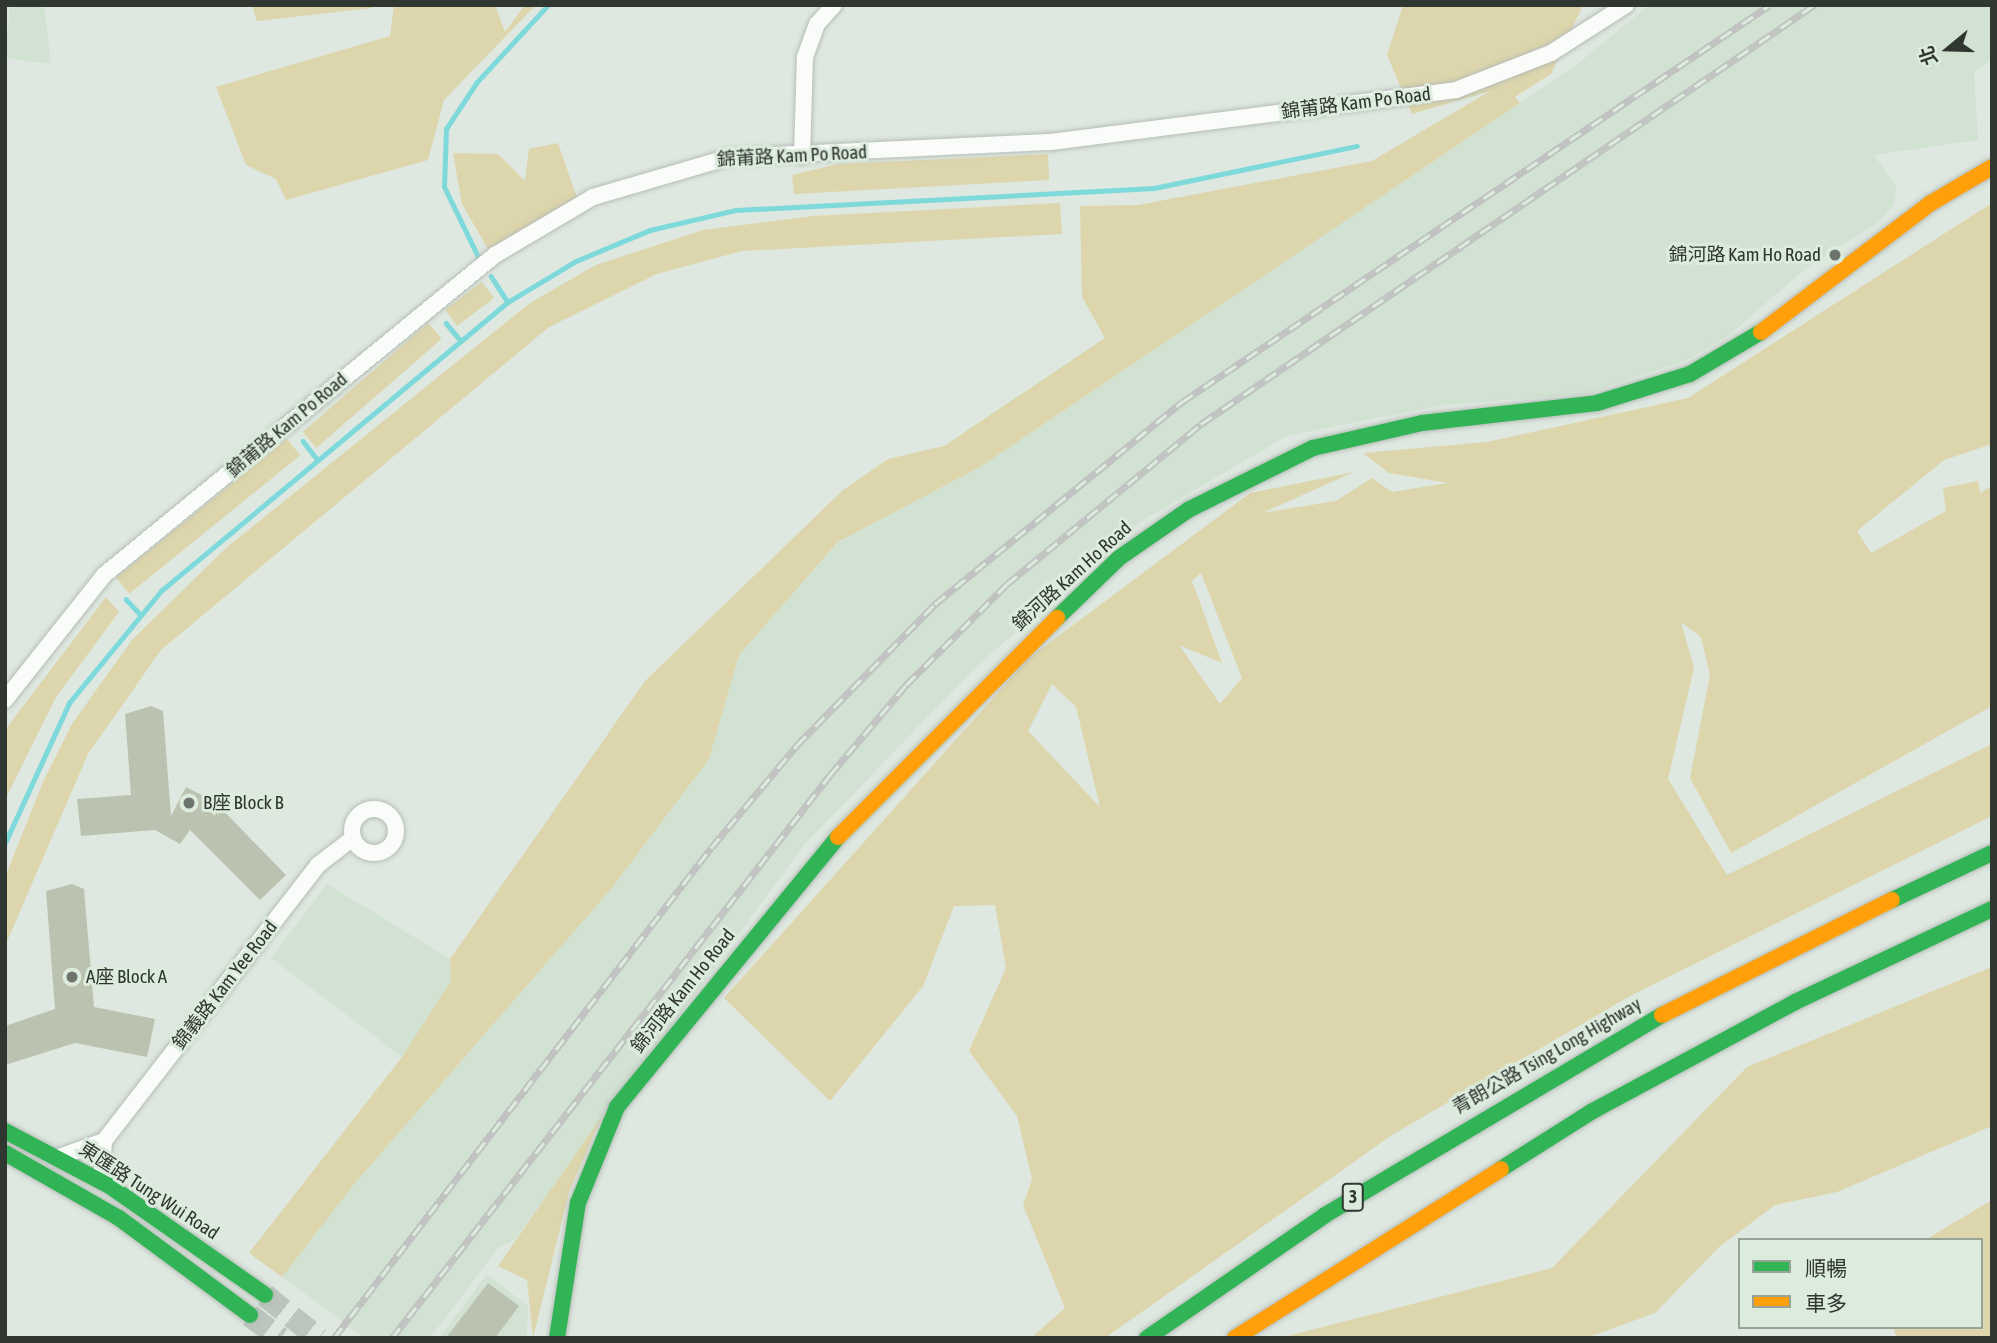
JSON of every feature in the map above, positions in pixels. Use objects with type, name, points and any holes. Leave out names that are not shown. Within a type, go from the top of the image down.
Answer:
[{"type":"main road","name":"錦河路 Kam Ho Road","points":[[557,1338],[578,1203],[617,1107],[862,807],[1119,558],[1188,510],[1313,448],[1422,423],[1597,403],[1690,374],[1756,335],[1931,203],[1992,167]]},
{"type":"main road","name":"青朗公路 Tsing Long Highway","points":[[1147,1338],[1325,1215],[1566,1067],[1781,952],[1992,853]]},
{"type":"main road","points":[[1235,1338],[1591,1112],[1795,1002],[1992,909]]},
{"type":"main road","name":"東匯路 Tung Wui Road","points":[[5,1131],[111,1187],[265,1295]]},
{"type":"main road","name":"東匯路 Tung Wui Road","points":[[5,1153],[119,1218],[250,1315]]},
{"type":"street","points":[[802,156],[805,57],[817,24],[834,5]]},
{"type":"street","name":"錦莆路 Kam Po Road","points":[[5,701],[104,575],[519,239],[578,204],[661,173],[730,157],[802,156],[1051,142],[1456,90],[1542,58],[1626,5]]},
{"type":"street","name":"錦義路 Kam Yee Road","points":[[104,1141],[318,865],[353,838]]},
{"type":"street","points":[[58,1157],[104,1141],[102,1167],[111,1187]]},
{"type":"shaded area","points":[[10,5],[44,5],[51,64],[5,58]]},
{"type":"shaded area","points":[[252,5],[372,5],[372,8],[257,21]]},
{"type":"shaded area","points":[[394,5],[495,5],[505,32],[525,5],[536,5],[444,100],[428,160],[286,200],[276,179],[246,165],[216,87],[390,36]]},
{"type":"shaded area","points":[[1403,5],[1583,5],[1551,74],[1515,97],[1520,103],[980,467],[838,542],[739,655],[709,759],[611,889],[355,1183],[282,1277],[249,1253],[402,1057],[451,981],[450,959],[645,681],[843,490],[888,459],[944,446],[1105,338],[1082,297],[1080,206],[1138,205],[1372,161],[1490,91],[1412,114],[1387,55]]},
{"type":"shaded area","points":[[1649,5],[1992,5],[1992,59],[1974,72],[1978,140],[1874,155],[1897,187],[1893,206],[1878,223],[1809,266],[1729,335],[1687,360],[1585,394],[1442,405],[1287,436],[1140,522],[973,670],[804,845],[515,1239],[499,1247],[430,1338],[365,1338],[282,1277],[355,1183],[611,889],[709,759],[739,655],[839,542],[980,467],[1575,66]]},
{"type":"shaded area","points":[[558,143],[577,198],[488,249],[462,204],[453,153],[498,154],[525,181],[529,149]]},
{"type":"shaded area","points":[[1048,154],[1049,180],[794,194],[792,175],[838,164]]},
{"type":"shaded area","points":[[1060,203],[1062,234],[742,251],[657,274],[549,327],[161,650],[88,754],[5,946],[5,877],[43,782],[72,724],[132,640],[226,548],[530,303],[596,265],[703,230],[813,216]]},
{"type":"shaded area","points":[[1992,203],[1992,444],[1944,460],[1857,531],[1871,553],[1946,511],[1943,488],[1978,481],[1980,493],[1992,486],[1992,706],[1731,853],[1690,778],[1710,675],[1701,637],[1681,622],[1694,668],[1668,779],[1727,875],[1992,744],[1992,816],[1630,996],[1392,1135],[1105,1338],[1031,1338],[1065,1308],[1023,1205],[1032,1179],[1017,1116],[969,1051],[1006,968],[995,905],[954,906],[923,986],[830,1101],[724,998],[1029,658],[1250,493],[1354,472],[1262,513],[1336,501],[1372,478],[1392,492],[1448,483],[1389,473],[1363,453],[1487,442],[1688,398]],"holes":[[[1201,573],[1242,678],[1220,704],[1179,645],[1222,663],[1192,581]],[[1052,684],[1076,707],[1100,807],[1028,731]]]},
{"type":"shaded area","points":[[482,282],[494,298],[457,326],[445,310]]},
{"type":"shaded area","points":[[428,323],[442,339],[316,448],[303,432]]},
{"type":"shaded area","points":[[287,439],[300,455],[129,594],[116,577]]},
{"type":"shaded area","points":[[106,597],[119,612],[56,697],[5,800],[5,730]]},
{"type":"shaded area","points":[[327,884],[450,959],[451,981],[402,1057],[271,958]]},
{"type":"shaded area","points":[[1992,967],[1992,1126],[1837,1192],[1775,1205],[1719,1247],[1655,1313],[1586,1338],[1280,1338],[1552,1268],[1747,1067]]},
{"type":"shaded area","points":[[602,1116],[569,1192],[533,1338],[527,1280],[498,1266]]},
{"type":"shaded area","points":[[1992,1200],[1992,1338],[1897,1338],[1894,1329],[1983,1329],[1983,1238],[1928,1238]]},
{"type":"shaded area","points":[[487,1274],[528,1306],[527,1338],[439,1338]]},
{"type":"building","name":"B座 Block B","points":[[151,706],[163,711],[171,816],[186,787],[215,802],[286,875],[260,900],[190,830],[180,844],[155,830],[81,836],[77,799],[131,795],[125,714]]},
{"type":"building","name":"A座 Block A","points":[[72,884],[84,889],[94,1007],[155,1019],[147,1057],[75,1043],[5,1065],[5,1026],[55,1009],[46,891]]},
{"type":"building","points":[[488,1283],[519,1306],[495,1338],[446,1338]]},
{"type":"waterway","points":[[478,257],[444,187],[446,129],[477,82],[548,5]]},
{"type":"waterway","points":[[5,843],[69,703],[161,591],[508,302],[576,261],[650,230],[736,210],[1154,188],[1357,146]]},
{"type":"waterway","points":[[491,276],[508,302]]},
{"type":"waterway","points":[[446,323],[461,341]]},
{"type":"waterway","points":[[303,441],[317,459]]},
{"type":"waterway","points":[[126,599],[139,613]]},
{"type":"tunnel","points":[[265,1295],[319,1338]]},
{"type":"tunnel","points":[[250,1315],[280,1338]]},
{"type":"railway","points":[[334,1338],[711,848],[797,745],[935,604],[1182,402],[1770,5]]},
{"type":"railway","points":[[392,1338],[830,775],[906,685],[1007,584],[1201,424],[1814,5]]},
{"type":"traffic: fast","points":[[1057,618],[1119,558],[1188,510],[1313,448],[1422,423],[1597,403],[1690,374],[1761,332]]},
{"type":"traffic: fast","points":[[557,1338],[578,1203],[617,1107],[838,837]]},
{"type":"traffic: fast","points":[[1892,900],[1992,853]]},
{"type":"traffic: fast","points":[[1501,1169],[1591,1112],[1795,1002],[1992,909]]},
{"type":"traffic: fast","points":[[1147,1338],[1325,1215],[1662,1015]]},
{"type":"traffic: fast","points":[[5,1131],[111,1187],[265,1295]]},
{"type":"traffic: fast","points":[[5,1153],[119,1218],[250,1315]]},
{"type":"traffic: slow","points":[[1761,332],[1931,203],[1992,167]]},
{"type":"traffic: slow","points":[[838,837],[1057,618]]},
{"type":"traffic: slow","points":[[1662,1015],[1892,900]]},
{"type":"traffic: slow","points":[[1235,1338],[1501,1169]]},
{"type":"place","name":"錦河路 Kam Ho Road","points":[[1835,255]]},
{"type":"place","name":"B座 Block B","points":[[189,803]]},
{"type":"place","name":"A座 Block A","points":[[72,977]]}]
